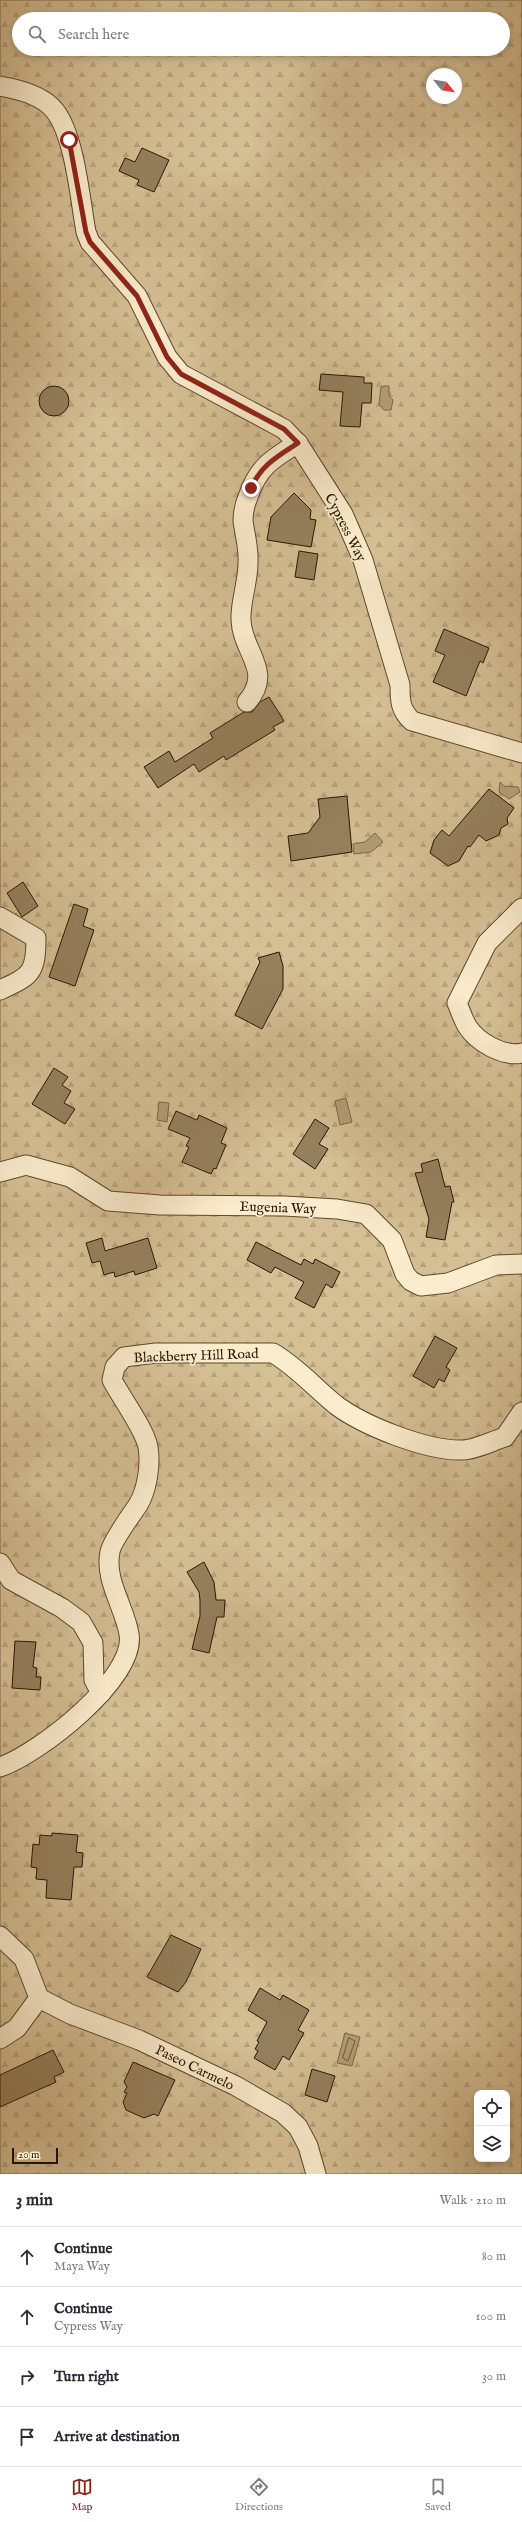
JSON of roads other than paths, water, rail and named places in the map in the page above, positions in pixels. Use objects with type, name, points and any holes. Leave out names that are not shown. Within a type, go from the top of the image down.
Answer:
[{"type":"street","name":"Cypress Way","points":[[0,86],[32,95],[55,110],[64,125],[69,140],[88,237],[137,296],[167,357],[181,374],[284,429],[298,443],[343,514],[364,560],[400,685],[401,706],[405,714],[412,721],[522,753]]},
{"type":"street","points":[[247,702],[256,691],[259,676],[241,620],[248,578],[248,559],[243,518],[245,504],[260,470],[298,443]]},
{"type":"street","points":[[522,908],[487,943],[457,1003],[467,1026],[477,1038],[502,1052],[522,1053]]},
{"type":"street","points":[[0,917],[36,938],[36,962],[24,979],[0,990]]},
{"type":"street","name":"Eugenia Way","points":[[0,1172],[26,1166],[70,1177],[108,1201],[160,1205],[284,1206],[337,1209],[366,1214],[392,1240],[405,1274],[411,1281],[421,1286],[448,1283],[496,1265],[522,1264]]},
{"type":"street","name":"Blackberry Hill Road","points":[[0,1767],[12,1763],[73,1722],[102,1693],[124,1661],[129,1651],[130,1635],[111,1577],[110,1552],[141,1499],[148,1475],[148,1446],[112,1380],[115,1367],[124,1357],[156,1353],[273,1353],[288,1361],[337,1406],[374,1427],[420,1444],[462,1450],[506,1437],[522,1412]]},
{"type":"street","points":[[0,1563],[11,1580],[62,1608],[81,1622],[93,1643],[94,1680],[102,1693]]},
{"type":"street","points":[[0,1936],[24,1959],[39,1998],[17,2028],[0,2039]]},
{"type":"street","name":"Paseo Carmelo","points":[[39,1998],[70,2014],[153,2046],[236,2086],[283,2114],[298,2128],[308,2146],[316,2174]]},
{"type":"water","points":[[389,386],[389,396],[393,400],[391,410],[384,410],[379,404],[381,387]]},
{"type":"water","points":[[500,782],[504,786],[518,787],[520,792],[509,799],[499,792]]},
{"type":"water","points":[[375,833],[383,842],[371,852],[354,854],[353,844],[365,842]]},
{"type":"water","points":[[346,1098],[352,1122],[340,1125],[335,1101]]},
{"type":"water","points":[[159,1102],[169,1103],[167,1122],[157,1120]]},
{"type":"water","points":[[345,2033],[360,2037],[352,2066],[337,2063]]}]
